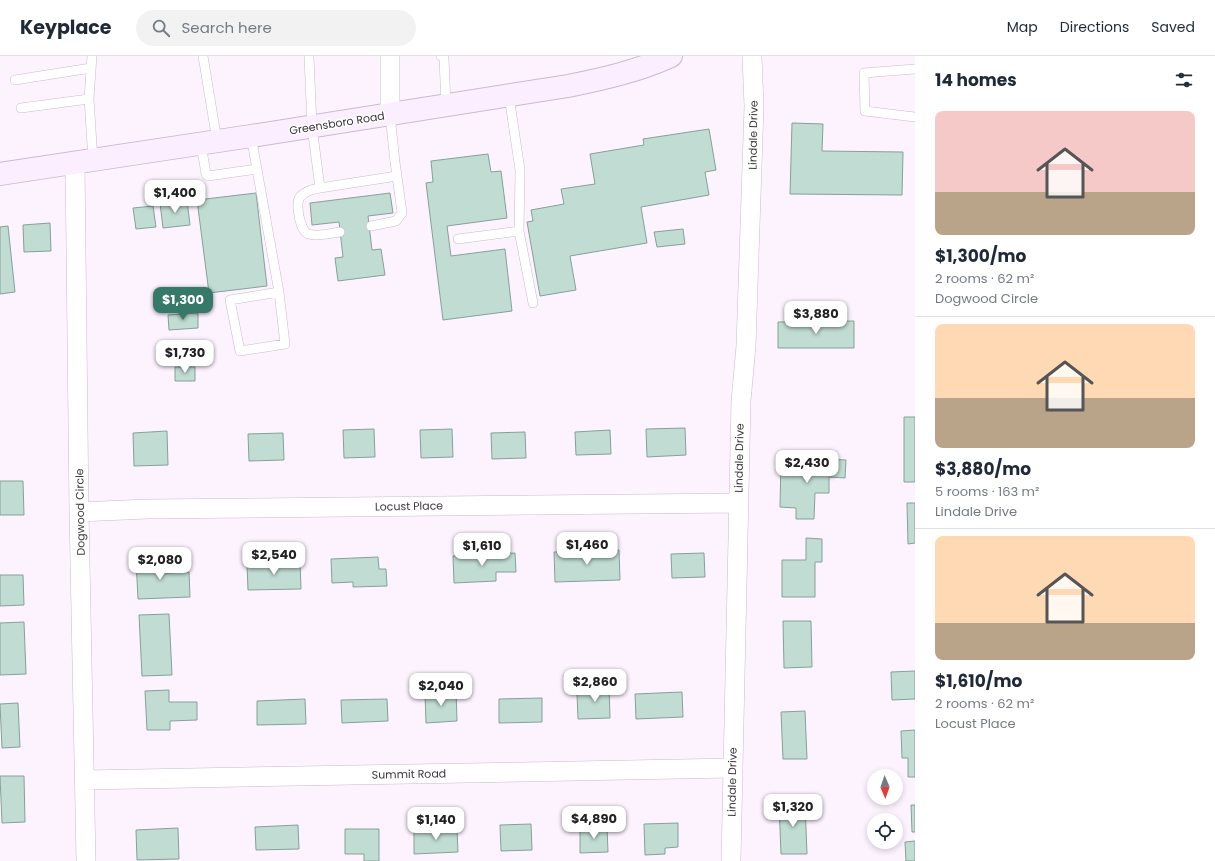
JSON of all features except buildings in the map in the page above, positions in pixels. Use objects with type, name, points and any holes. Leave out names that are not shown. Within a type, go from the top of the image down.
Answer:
[{"type":"main road","name":"Greensboro Road","points":[[0,174],[509,96],[602,79],[649,65],[671,56]]},
{"type":"street","points":[[390,56],[390,115]]},
{"type":"street","name":"Lindale Drive","points":[[731,861],[741,401],[746,346],[754,122],[754,82],[752,56]]},
{"type":"street","name":"Dogwood Circle","points":[[84,162],[79,512],[86,861]]},
{"type":"street","name":"Locust Place","points":[[79,512],[148,509],[738,502]]},
{"type":"street","name":"Summit Road","points":[[85,780],[733,768]]},
{"type":"lane","points":[[84,162],[92,56]]},
{"type":"lane","points":[[203,56],[209,142],[206,174],[208,176],[257,169]]},
{"type":"lane","points":[[309,56],[312,127],[320,188]]},
{"type":"lane","points":[[441,56],[444,58],[446,106]]},
{"type":"lane","points":[[15,80],[91,68]]},
{"type":"lane","points":[[915,69],[864,73],[865,111],[915,117]]},
{"type":"lane","points":[[509,96],[520,170],[519,231],[533,303]]},
{"type":"lane","points":[[21,108],[89,99]]},
{"type":"lane","points":[[371,226],[396,221],[402,213],[390,115]]},
{"type":"lane","points":[[251,136],[279,292],[285,344],[240,351],[230,300],[279,292]]},
{"type":"lane","points":[[340,232],[318,235],[307,234],[302,228],[298,205],[299,198],[303,193],[320,188],[397,176]]},
{"type":"lane","points":[[458,239],[519,231]]}]
